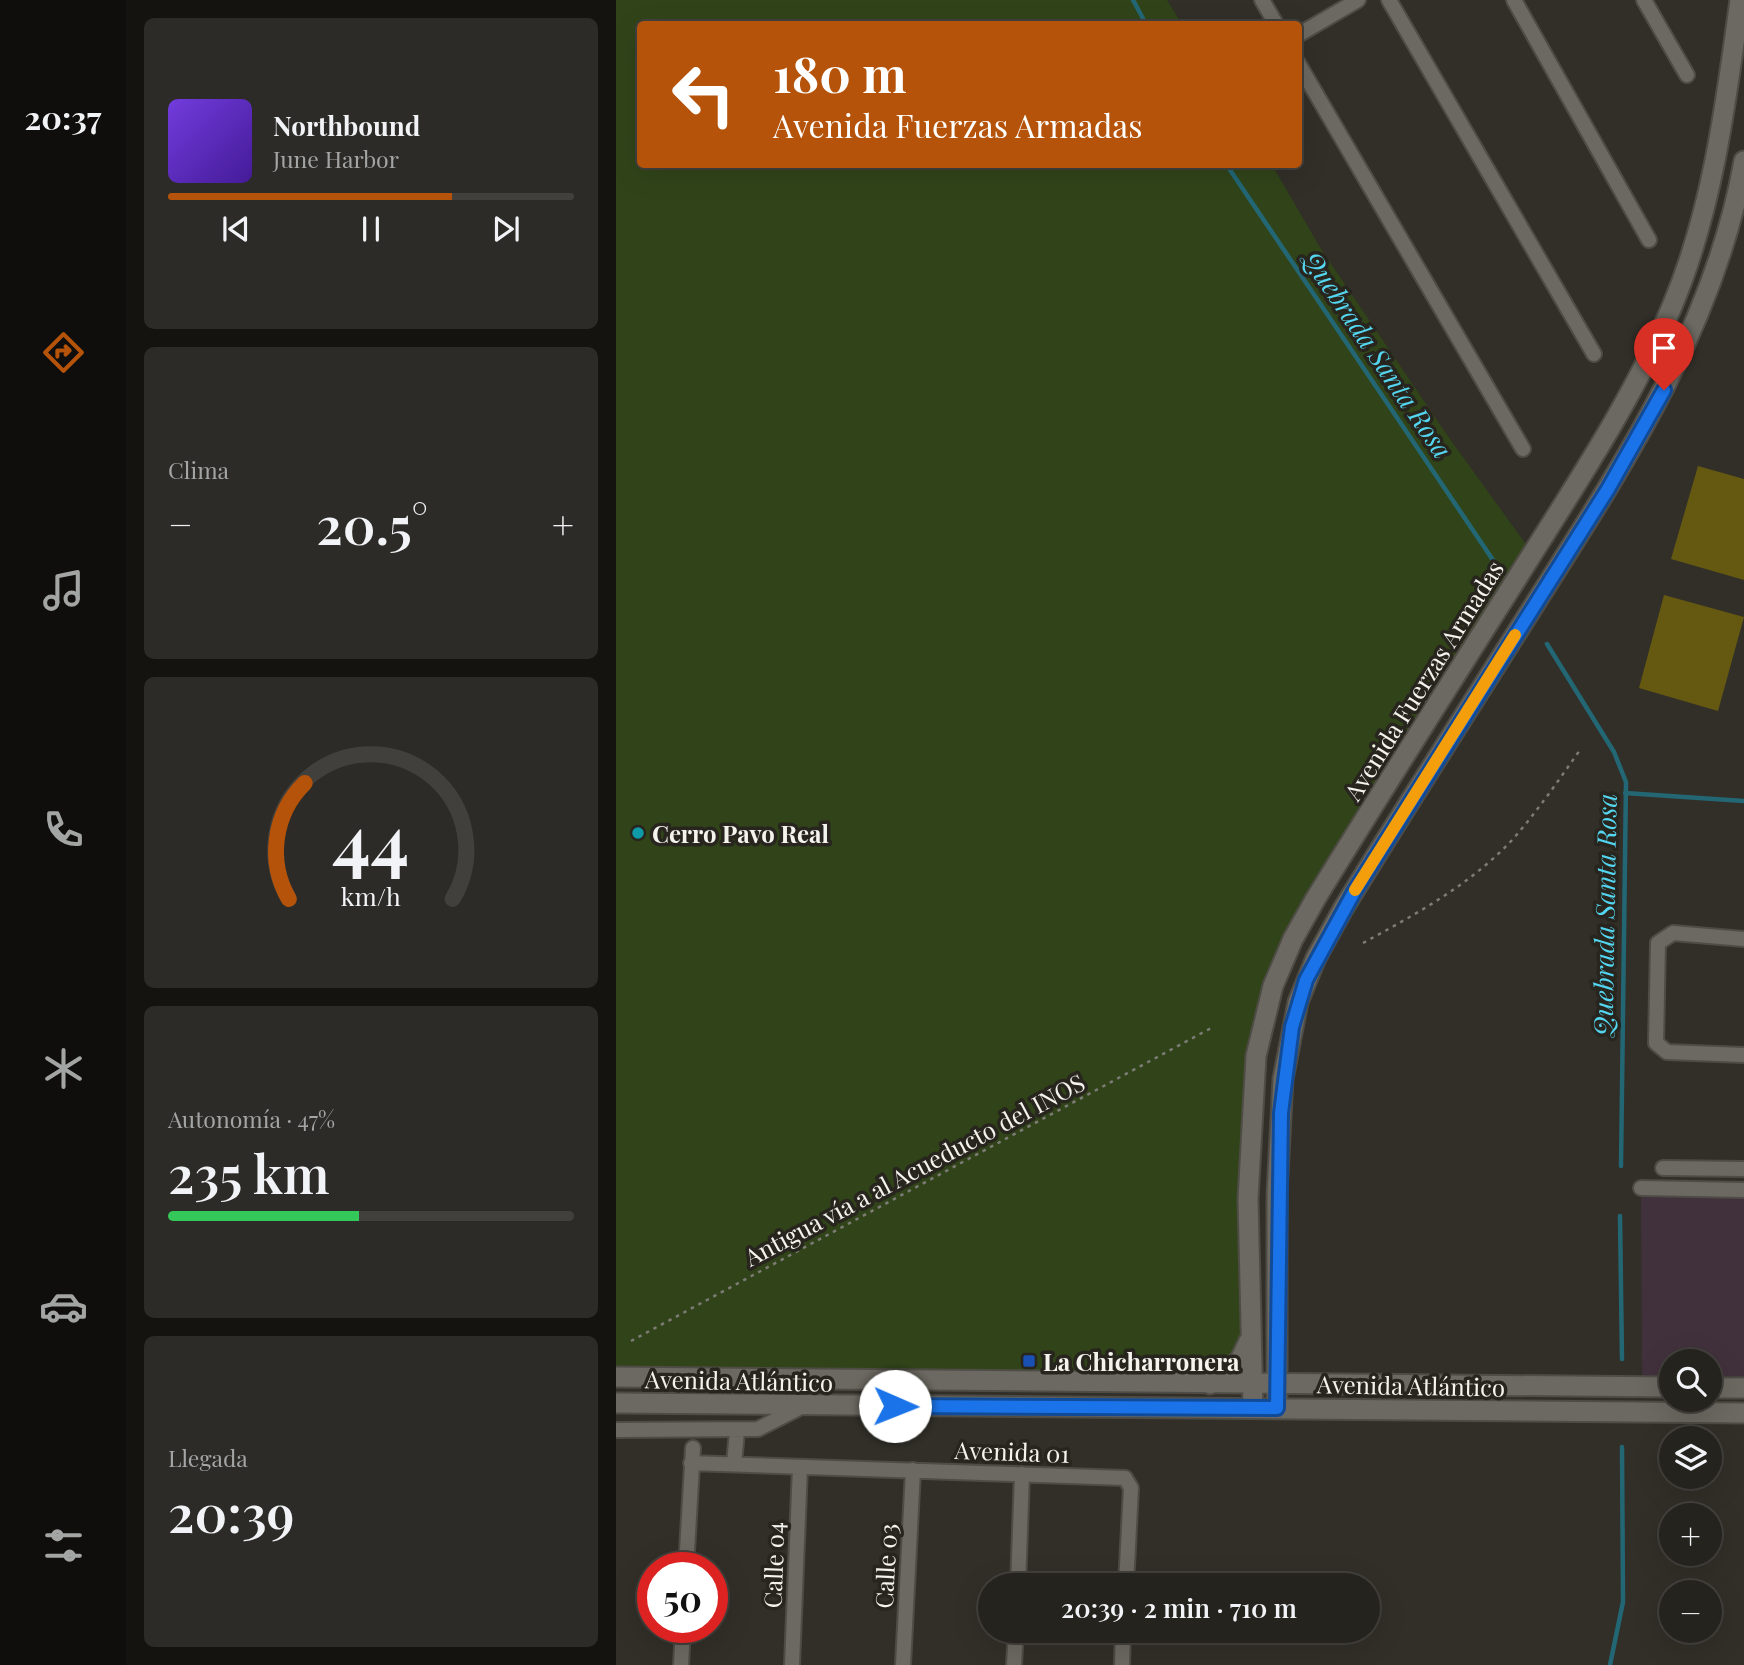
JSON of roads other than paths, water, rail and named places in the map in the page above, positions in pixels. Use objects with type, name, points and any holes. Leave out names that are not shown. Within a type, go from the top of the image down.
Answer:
[{"type":"street","points":[[1262,0],[1274,21]]},
{"type":"street","points":[[1302,33],[1358,0]]},
{"type":"street","points":[[1389,0],[1594,354]]},
{"type":"street","points":[[1514,0],[1649,240]]},
{"type":"street","points":[[1644,0],[1687,75]]},
{"type":"street","name":"Avenida Fuerzas Armadas","points":[[1252,1408],[1248,1199],[1251,1102],[1259,1034],[1273,986],[1293,939],[1317,898],[1599,448],[1653,348],[1677,293],[1707,195],[1730,73],[1740,0]]},
{"type":"street","points":[[1302,70],[1523,449]]},
{"type":"street","points":[[1277,1408],[1277,1193],[1283,1079],[1292,1027],[1306,980],[1356,888],[1608,489],[1657,404],[1709,288],[1744,162]]},
{"type":"street","points":[[1744,939],[1673,933],[1658,943],[1656,1043],[1667,1052],[1744,1055]]},
{"type":"street","points":[[1663,1168],[1744,1169]]},
{"type":"street","points":[[1641,1188],[1744,1190]]},
{"type":"street","points":[[1210,1384],[1240,1360],[1251,1336]]},
{"type":"street","points":[[1276,1347],[1296,1374],[1315,1384]]},
{"type":"street","name":"Avenida Atlántico","points":[[616,1377],[1659,1387]]},
{"type":"street","points":[[1722,1388],[1744,1388]]},
{"type":"street","name":"Avenida Atlántico","points":[[616,1403],[1744,1413]]},
{"type":"street","points":[[616,1430],[737,1431],[772,1425],[805,1405]]},
{"type":"street","points":[[734,1464],[737,1431]]},
{"type":"street","name":"Avenida 01","points":[[687,1552],[692,1455],[734,1464],[1121,1477],[1128,1481],[1130,1488],[1126,1573]]},
{"type":"street","name":"Calle 04","points":[[792,1665],[800,1467]]},
{"type":"street","name":"Calle 03","points":[[903,1665],[913,1470]]},
{"type":"street","points":[[1018,1573],[1022,1474]]},
{"type":"street","points":[[681,1665],[682,1643]]},
{"type":"street","points":[[1014,1665],[1015,1643]]},
{"type":"street","points":[[1122,1665],[1123,1643]]},
{"type":"waterway","name":"Quebrada Santa Rosa","points":[[1133,0],[1144,21]]},
{"type":"waterway","name":"Quebrada Santa Rosa","points":[[1229,168],[1497,566]]},
{"type":"waterway","name":"Quebrada Santa Rosa","points":[[1547,644],[1614,752],[1626,782],[1621,1166]]},
{"type":"waterway","points":[[1625,793],[1744,801]]},
{"type":"waterway","name":"Quebrada Santa Rosa","points":[[1620,1216],[1622,1359]]},
{"type":"waterway","name":"Quebrada Santa Rosa","points":[[1610,1665],[1623,1602],[1622,1447]]},
{"type":"place","name":"Cerro Pavo Real","points":[[638,833]]},
{"type":"place","name":"La Chicharronera","points":[[1029,1361]]}]
